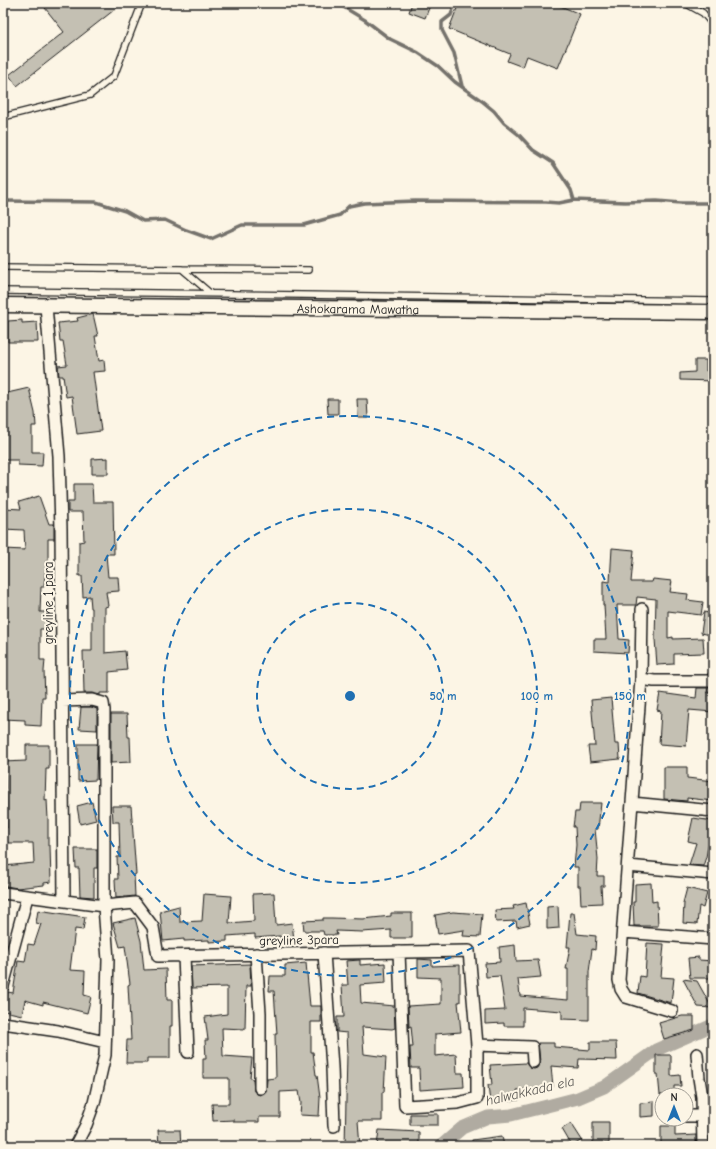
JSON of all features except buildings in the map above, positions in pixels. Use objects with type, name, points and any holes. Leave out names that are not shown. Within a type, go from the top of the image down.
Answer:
[{"type":"street","name":"Ashokarama Mawatha","points":[[3,305],[713,312]]},
{"type":"street","name":"greyline 1 para","points":[[46,306],[59,456],[64,901]]},
{"type":"street","points":[[642,609],[641,680],[619,980],[621,989],[626,998],[672,1011]]},
{"type":"street","points":[[641,680],[712,681],[713,678]]},
{"type":"street","points":[[62,701],[92,700],[103,703],[104,906],[108,960],[105,1055],[94,1103],[86,1125],[75,1146]]},
{"type":"street","points":[[632,803],[713,811]]},
{"type":"street","points":[[628,866],[713,874]]},
{"type":"street","name":"greyline 3para","points":[[3,893],[104,906],[135,903],[153,927],[158,956],[469,951],[477,1045]]},
{"type":"street","points":[[3,986],[27,897]]},
{"type":"street","points":[[623,932],[713,939]]},
{"type":"street","points":[[399,952],[405,1106],[458,1103],[477,1098],[477,1045],[532,1047],[533,1062]]},
{"type":"street","points":[[324,953],[332,1067],[334,1126]]},
{"type":"street","points":[[256,954],[260,1013],[260,1088]]},
{"type":"street","points":[[184,956],[188,1052]]},
{"type":"street","points":[[3,1022],[58,1031],[105,1042]]},
{"type":"street","points":[[697,1054],[703,1146]]},
{"type":"street","points":[[694,1116],[702,1116]]},
{"type":"lane","points":[[3,117],[90,95],[114,76],[142,3]]},
{"type":"lane","points":[[685,3],[703,13],[713,25]]},
{"type":"lane","points":[[3,267],[309,270]]},
{"type":"lane","points":[[182,269],[210,293]]},
{"type":"lane","points":[[3,291],[713,301]]},
{"type":"waterway","points":[[337,3],[365,20],[390,39],[417,52],[438,66],[455,82],[482,101],[533,150],[553,163],[571,190],[574,200]]},
{"type":"waterway","points":[[455,3],[451,15],[442,22],[442,30],[454,53],[462,86]]},
{"type":"waterway","points":[[3,201],[96,202],[125,211],[143,221],[165,220],[186,230],[211,239],[242,225],[304,225],[340,215],[349,206],[364,203],[415,201],[559,203],[574,200],[713,203]]},
{"type":"waterway","name":"halwakkada ela","points":[[441,1146],[462,1128],[488,1117],[511,1115],[578,1098],[604,1087],[656,1050],[713,1025]]}]
